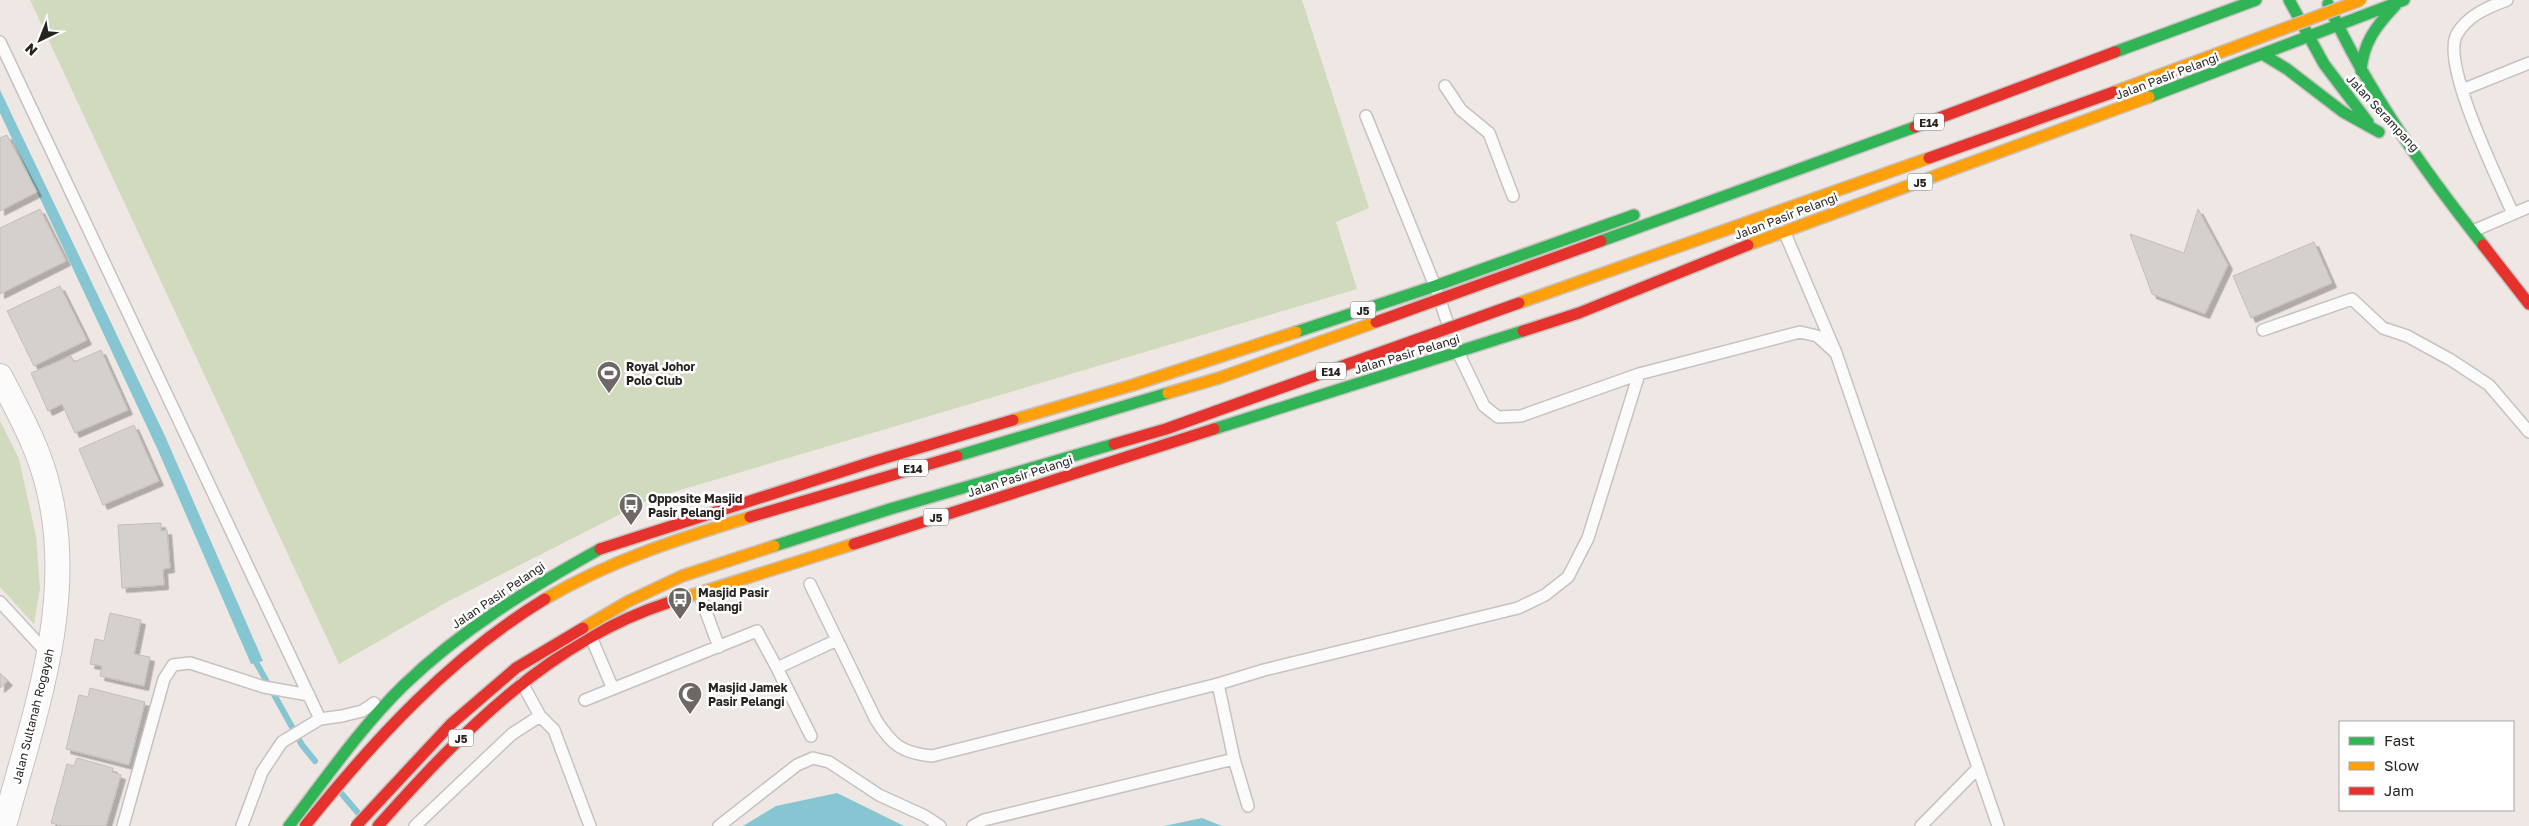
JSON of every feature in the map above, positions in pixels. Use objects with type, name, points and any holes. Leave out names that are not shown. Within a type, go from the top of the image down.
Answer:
[{"type":"main road","points":[[1816,150],[2240,0]]},
{"type":"main road","name":"E14","points":[[305,826],[344,776],[389,726],[489,637],[573,582],[627,557],[710,529],[1219,378],[1854,150],[2256,0]]},
{"type":"main road","name":"Jalan Serampang","points":[[2264,54],[2287,68],[2343,112],[2382,136],[2342,94],[2307,38],[2289,0]]},
{"type":"main road","name":"Jalan Serampang","points":[[2327,0],[2337,25],[2361,71],[2436,186],[2529,304]]},
{"type":"main road","name":"E14","points":[[356,826],[451,724],[516,668],[627,602],[682,576],[890,509],[1166,429],[2181,68],[2361,0]]},
{"type":"main road","points":[[2361,71],[2361,54],[2366,39],[2401,1]]},
{"type":"main road","name":"Jalan Pasir Pelangi","points":[[378,826],[441,757],[522,683],[591,637],[650,609],[1579,313],[1784,231],[2010,150],[2401,1]]},
{"type":"main road","name":"Jalan Serampang","points":[[2400,153],[2436,186]]},
{"type":"main road","name":"Jalan Pasir Pelangi","points":[[289,826],[366,725],[403,686],[441,651],[531,587],[604,548],[875,461],[1132,385],[1435,286],[1646,210]]},
{"type":"street","name":"Jalan Sultanah Rogayah","points":[[0,376],[36,449],[49,491],[58,564],[50,656],[4,826]]},
{"type":"lane","points":[[2507,0],[2481,12],[2466,22],[2456,35],[2453,48],[2462,90],[2513,214]]},
{"type":"lane","points":[[0,42],[320,719]]},
{"type":"lane","points":[[2462,90],[2529,63]]},
{"type":"lane","points":[[1445,86],[1461,110],[1489,133],[1514,196]]},
{"type":"lane","points":[[1366,116],[1435,286],[1458,353],[1484,406],[1498,417],[1521,416],[1639,374],[1800,332],[1817,336],[1836,352]]},
{"type":"lane","points":[[2474,232],[2529,207]]},
{"type":"lane","points":[[1784,231],[1836,352],[1998,826]]},
{"type":"lane","points":[[2263,330],[2352,299],[2383,328],[2407,336],[2451,360],[2488,385],[2529,432]]},
{"type":"lane","points":[[810,584],[887,737],[897,746],[913,754],[932,756],[1218,684],[1264,670],[1518,608],[1545,595],[1568,577],[1588,538],[1639,374]]},
{"type":"lane","points":[[699,593],[719,647]]},
{"type":"lane","points":[[0,602],[50,656]]},
{"type":"lane","points":[[585,700],[757,632],[811,736]]},
{"type":"lane","points":[[591,637],[613,689]]},
{"type":"lane","points":[[776,668],[837,640]]},
{"type":"lane","points":[[123,826],[164,678],[173,665],[190,663],[264,687],[309,696]]},
{"type":"lane","points":[[522,683],[540,716],[554,730],[590,826]]},
{"type":"lane","points":[[1218,684],[1234,759],[1248,806]]},
{"type":"lane","points":[[242,826],[262,772],[282,742],[320,719],[342,716],[362,710],[403,686]]},
{"type":"lane","points":[[415,826],[512,734],[540,716]]},
{"type":"lane","points":[[719,826],[797,765],[813,758],[829,762],[880,795],[940,826]]},
{"type":"lane","points":[[973,826],[984,820],[1234,759]]},
{"type":"lane","points":[[1921,826],[1978,768]]},
{"type":"green space","name":"Royal Johor Polo Club","points":[[30,0],[1302,0],[1369,208],[1336,222],[1357,289],[650,499],[445,603],[339,664]]},
{"type":"green space","points":[[0,421],[19,459],[36,536],[40,588],[34,624],[0,587]]},
{"type":"water","points":[[0,90],[165,436],[263,661],[251,664],[157,448],[0,113]]},
{"type":"water","points":[[837,793],[904,826],[743,826],[776,806]]},
{"type":"water","points":[[1202,818],[1222,826],[1164,826]]},
{"type":"building","points":[[7,135],[37,192],[0,211],[0,138]]},
{"type":"building","points":[[40,209],[66,261],[0,294],[0,228]]},
{"type":"building","points":[[2198,209],[2228,265],[2205,314],[2152,294],[2130,234],[2184,253]]},
{"type":"building","points":[[2314,242],[2332,283],[2251,318],[2233,276]]},
{"type":"building","points":[[60,286],[87,340],[34,366],[7,311]]},
{"type":"building","points":[[101,350],[128,410],[75,433],[62,404],[48,411],[31,373],[71,356],[74,362]]},
{"type":"building","points":[[134,425],[159,481],[103,505],[79,449]]},
{"type":"building","points":[[161,523],[161,531],[167,530],[170,568],[163,569],[164,585],[122,588],[118,525]]},
{"type":"building","points":[[110,613],[141,620],[134,654],[150,657],[144,686],[100,676],[102,666],[90,664],[95,639],[104,641]]},
{"type":"building","points":[[0,673],[8,681],[0,688]]},
{"type":"building","points":[[90,688],[145,702],[129,765],[66,749],[79,695],[88,697]]},
{"type":"building","points":[[77,758],[113,768],[112,772],[121,775],[106,826],[62,826],[51,823],[67,764],[74,766]]},
{"type":"waterway","points":[[252,655],[302,745],[315,761]]},
{"type":"waterway","points":[[341,793],[359,814]]},
{"type":"traffic: fast","points":[[2115,52],[2256,0]]},
{"type":"traffic: fast","points":[[2289,0],[2324,64],[2368,122]]},
{"type":"traffic: fast","points":[[2149,97],[2404,0]]},
{"type":"traffic: fast","points":[[2328,4],[2361,68],[2398,129],[2439,188],[2483,245]]},
{"type":"traffic: fast","points":[[2361,71],[2364,52],[2368,43],[2382,21],[2395,6]]},
{"type":"traffic: fast","points":[[2264,55],[2287,69],[2343,112],[2379,132]]},
{"type":"traffic: fast","points":[[1601,241],[1915,127]]},
{"type":"traffic: fast","points":[[1296,332],[1435,286],[1634,215]]},
{"type":"traffic: fast","points":[[1214,429],[1523,331]]},
{"type":"traffic: fast","points":[[957,456],[1168,393]]},
{"type":"traffic: fast","points":[[774,546],[890,509],[1114,444]]},
{"type":"traffic: fast","points":[[289,826],[373,718],[426,665],[473,628],[523,594],[600,549]]},
{"type":"traffic: slow","points":[[2114,92],[2361,0]]},
{"type":"traffic: slow","points":[[1748,245],[2149,97]]},
{"type":"traffic: slow","points":[[1519,303],[1929,158]]},
{"type":"traffic: slow","points":[[1168,393],[1219,378],[1376,322]]},
{"type":"traffic: slow","points":[[1013,420],[1133,385],[1296,332]]},
{"type":"traffic: slow","points":[[545,599],[569,585],[619,562],[750,517]]},
{"type":"traffic: slow","points":[[667,603],[854,544]]},
{"type":"traffic: slow","points":[[583,628],[627,602],[682,576],[774,546]]},
{"type":"traffic: jam","points":[[1915,127],[2115,52]]},
{"type":"traffic: jam","points":[[1929,158],[2114,92]]},
{"type":"traffic: jam","points":[[1376,322],[1601,241]]},
{"type":"traffic: jam","points":[[1523,331],[1579,313],[1748,245]]},
{"type":"traffic: jam","points":[[2483,245],[2529,304]]},
{"type":"traffic: jam","points":[[1114,444],[1166,429],[1519,303]]},
{"type":"traffic: jam","points":[[600,549],[875,461],[1013,420]]},
{"type":"traffic: jam","points":[[854,544],[1214,429]]},
{"type":"traffic: jam","points":[[750,517],[957,456]]},
{"type":"traffic: jam","points":[[305,826],[358,762],[415,702],[477,647],[545,599]]},
{"type":"traffic: jam","points":[[378,826],[441,758],[508,695],[545,667],[583,642],[624,620],[667,603]]},
{"type":"traffic: jam","points":[[356,826],[451,724],[516,668],[583,628]]},
{"type":"place","name":"Royal Johor Polo Club","points":[[609,394]]},
{"type":"place","name":"Opposite Masjid Pasir Pelangi","points":[[631,526]]},
{"type":"place","name":"Masjid Pasir Pelangi","points":[[680,620]]},
{"type":"place","name":"Masjid Jamek Pasir Pelangi","points":[[690,715]]}]
